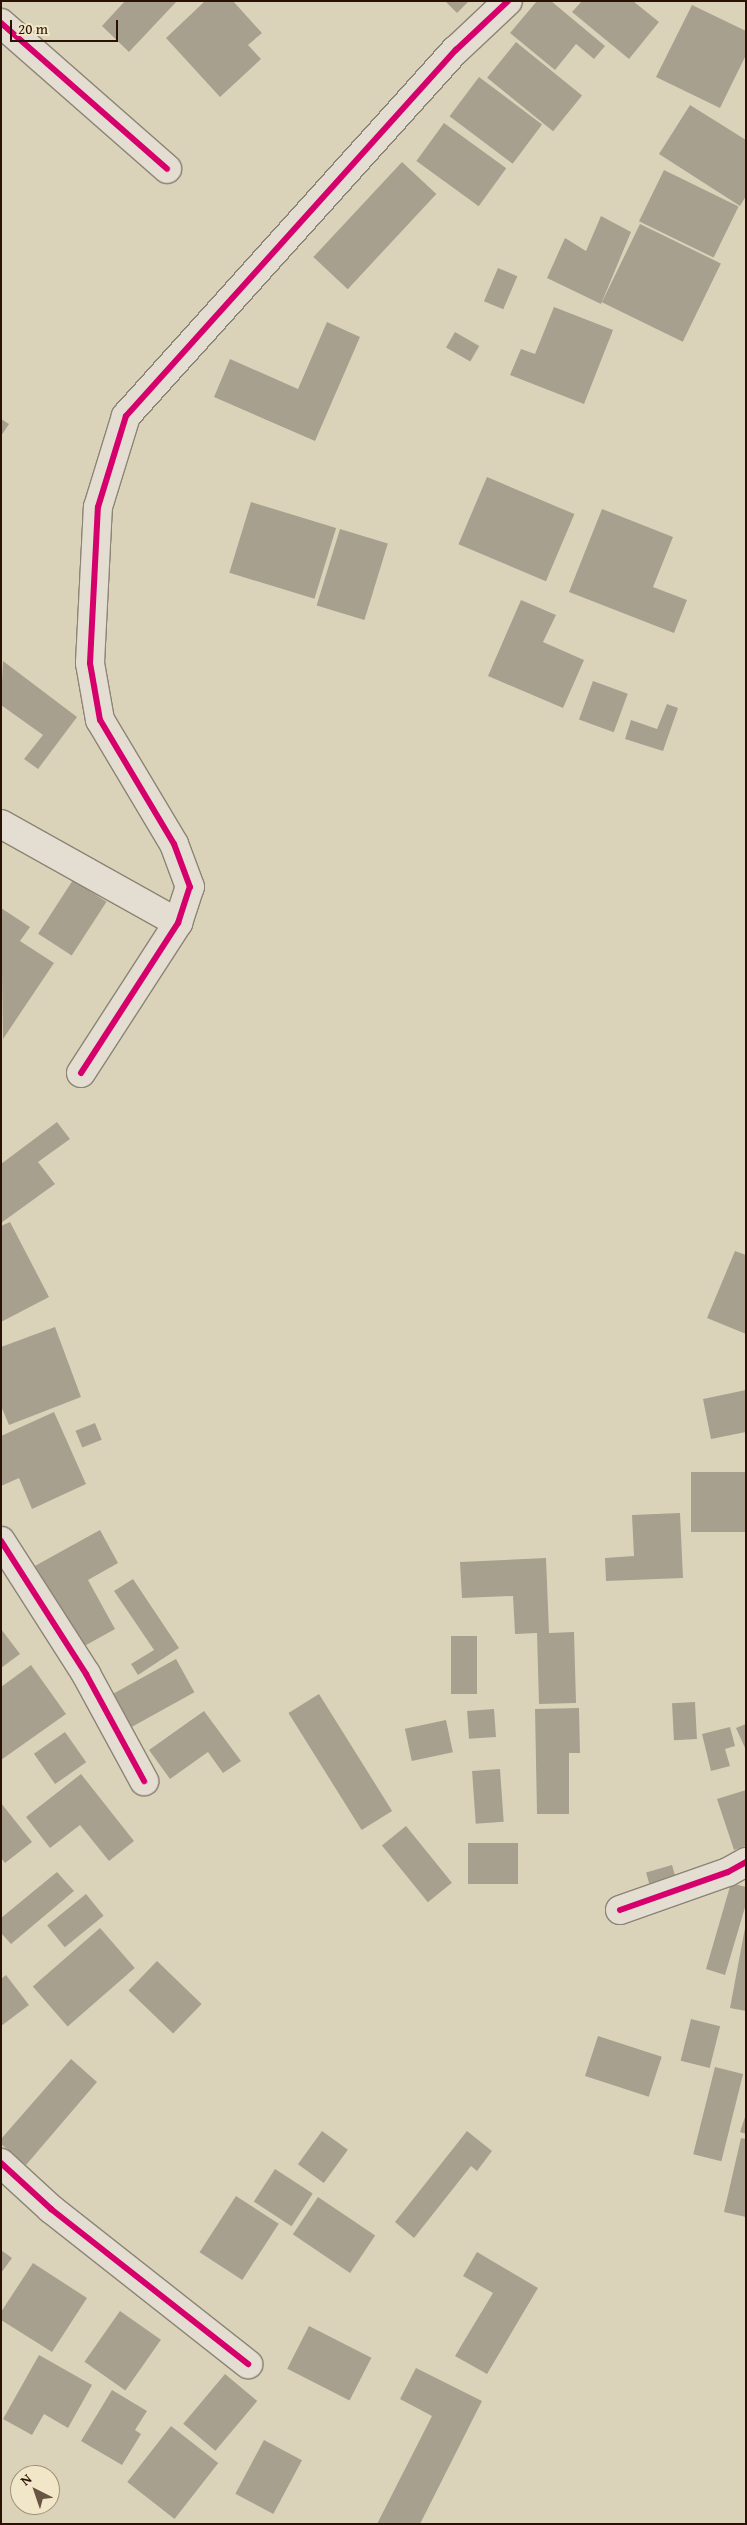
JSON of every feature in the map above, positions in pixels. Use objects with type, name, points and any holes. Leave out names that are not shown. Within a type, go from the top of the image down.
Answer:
[{"type":"street","points":[[81,1073],[178,923],[190,888],[174,844],[100,720],[90,663],[98,506],[126,416],[450,57],[508,1]]},
{"type":"street","points":[[1,23],[167,169]]},
{"type":"street","points":[[1,824],[178,923]]},
{"type":"street","points":[[1,1541],[86,1674],[144,1781]]},
{"type":"street","points":[[620,1910],[728,1872],[746,1862]]},
{"type":"street","points":[[1,2163],[50,2208],[248,2364]]},
{"type":"building","points":[[125,1],[177,1],[129,52],[102,26]]},
{"type":"building","points":[[205,1],[233,1],[262,33],[248,45],[261,59],[220,97],[166,38]]},
{"type":"building","points":[[445,1],[469,1],[457,13]]},
{"type":"building","points":[[537,1],[551,1],[605,46],[594,59],[576,44],[555,70],[510,33]]},
{"type":"building","points":[[582,1],[633,1],[659,22],[629,59],[572,12]]},
{"type":"building","points":[[692,5],[746,31],[746,55],[720,108],[656,77]]},
{"type":"building","points":[[516,42],[582,95],[553,131],[487,78]]},
{"type":"building","points":[[479,77],[542,125],[513,164],[450,116]]},
{"type":"building","points":[[690,105],[746,140],[746,196],[740,206],[659,154]]},
{"type":"building","points":[[444,123],[506,168],[479,206],[416,161]]},
{"type":"building","points":[[402,162],[436,194],[348,289],[313,257]]},
{"type":"building","points":[[664,170],[739,206],[714,258],[639,221]]},
{"type":"building","points":[[601,216],[631,232],[601,304],[547,278],[565,238],[586,251]]},
{"type":"building","points":[[640,224],[721,263],[683,342],[602,302]]},
{"type":"building","points":[[498,268],[517,276],[503,309],[484,301]]},
{"type":"building","points":[[554,307],[613,330],[584,404],[510,375],[521,349],[535,354]]},
{"type":"building","points":[[327,322],[360,337],[315,441],[214,397],[230,359],[298,389]]},
{"type":"building","points":[[455,332],[479,346],[470,362],[446,348]]},
{"type":"building","points":[[1,419],[9,424],[1,436]]},
{"type":"building","points":[[487,477],[574,514],[546,581],[458,544]]},
{"type":"building","points":[[251,502],[336,528],[314,599],[229,573]]},
{"type":"building","points":[[602,509],[673,537],[653,587],[687,600],[674,633],[569,592]]},
{"type":"building","points":[[340,529],[388,544],[364,620],[317,606]]},
{"type":"building","points":[[521,600],[556,615],[543,642],[584,660],[563,708],[488,676]]},
{"type":"building","points":[[3,661],[77,717],[38,769],[24,759],[43,735],[1,705]]},
{"type":"building","points":[[593,681],[628,694],[614,732],[579,720]]},
{"type":"building","points":[[667,704],[678,708],[663,751],[625,739],[631,720],[657,729]]},
{"type":"building","points":[[73,880],[107,902],[72,955],[38,934]]},
{"type":"building","points":[[1,908],[30,927],[20,941],[54,963],[3,1039]]},
{"type":"building","points":[[57,1122],[70,1139],[38,1162],[55,1184],[1,1223],[1,1164]]},
{"type":"building","points":[[10,1222],[49,1297],[1,1322],[1,1226]]},
{"type":"building","points":[[735,1251],[746,1255],[746,1334],[707,1318]]},
{"type":"building","points":[[55,1327],[81,1397],[9,1425],[1,1406],[1,1347]]},
{"type":"building","points":[[746,1390],[746,1432],[711,1439],[703,1399]]},
{"type":"building","points":[[54,1412],[86,1484],[32,1509],[19,1478],[1,1486],[1,1436]]},
{"type":"building","points":[[95,1423],[102,1440],[82,1448],[76,1431]]},
{"type":"building","points":[[691,1472],[746,1472],[746,1532],[691,1532]]},
{"type":"building","points":[[680,1513],[683,1578],[606,1581],[605,1558],[634,1556],[632,1515]]},
{"type":"building","points":[[100,1530],[118,1563],[88,1580],[115,1629],[79,1649],[33,1567]]},
{"type":"building","points":[[546,1558],[549,1633],[574,1632],[576,1703],[539,1704],[537,1633],[515,1634],[513,1596],[462,1598],[460,1562]]},
{"type":"building","points":[[133,1579],[179,1648],[138,1675],[131,1664],[154,1650],[114,1591]]},
{"type":"building","points":[[1,1629],[20,1654],[1,1668]]},
{"type":"building","points":[[451,1636],[477,1636],[477,1694],[451,1694]]},
{"type":"building","points":[[176,1659],[194,1692],[125,1731],[107,1697]]},
{"type":"building","points":[[31,1665],[66,1714],[1,1760],[1,1687]]},
{"type":"building","points":[[319,1694],[392,1811],[362,1830],[288,1713]]},
{"type":"building","points":[[695,1702],[697,1739],[674,1740],[672,1703]]},
{"type":"building","points":[[579,1708],[580,1753],[569,1753],[569,1814],[537,1814],[535,1709]]},
{"type":"building","points":[[494,1709],[496,1737],[469,1739],[467,1711]]},
{"type":"building","points":[[204,1711],[241,1761],[223,1773],[208,1752],[170,1779],[149,1750]]},
{"type":"building","points":[[446,1720],[453,1752],[412,1761],[405,1729]]},
{"type":"building","points":[[746,1724],[746,1750],[736,1728]]},
{"type":"building","points":[[730,1727],[735,1746],[725,1749],[730,1766],[711,1771],[702,1734]]},
{"type":"building","points":[[65,1732],[86,1762],[55,1784],[34,1754]]},
{"type":"building","points":[[500,1769],[504,1822],[476,1824],[472,1771]]},
{"type":"building","points":[[81,1774],[134,1841],[109,1861],[80,1825],[50,1848],[26,1817]]},
{"type":"building","points":[[746,1790],[746,1846],[734,1850],[717,1799]]},
{"type":"building","points":[[1,1803],[32,1842],[5,1863],[1,1858]]},
{"type":"building","points":[[406,1826],[452,1883],[428,1902],[382,1846]]},
{"type":"building","points":[[468,1843],[518,1843],[518,1884],[468,1884]]},
{"type":"building","points":[[672,1865],[677,1883],[651,1891],[646,1872]]},
{"type":"building","points":[[57,1872],[74,1891],[11,1944],[1,1933],[1,1918]]},
{"type":"building","points":[[731,1883],[746,1887],[746,1904],[725,1975],[706,1969]]},
{"type":"building","points":[[86,1894],[104,1916],[65,1947],[47,1925]]},
{"type":"building","points":[[100,1928],[135,1968],[68,2026],[33,1986]]},
{"type":"building","points":[[746,1928],[746,2011],[730,2008]]},
{"type":"building","points":[[157,1961],[202,2004],[173,2034],[129,1990]]},
{"type":"building","points":[[6,1975],[29,2005],[1,2026],[1,1979]]},
{"type":"building","points":[[691,2019],[720,2026],[710,2068],[681,2061]]},
{"type":"building","points":[[598,2036],[662,2057],[649,2097],[585,2076]]},
{"type":"building","points":[[71,2059],[97,2082],[26,2165],[1,2144],[1,2139]]},
{"type":"building","points":[[715,2067],[743,2074],[721,2161],[693,2154]]},
{"type":"building","points":[[746,2114],[746,2134],[740,2132]]},
{"type":"building","points":[[322,2131],[348,2150],[324,2183],[298,2164]]},
{"type":"building","points":[[467,2131],[492,2151],[477,2171],[471,2166],[414,2238],[395,2222]]},
{"type":"building","points":[[741,2138],[746,2139],[746,2217],[724,2212]]},
{"type":"building","points":[[275,2169],[313,2194],[291,2226],[254,2202]]},
{"type":"building","points":[[236,2196],[279,2224],[242,2280],[200,2252]]},
{"type":"building","points":[[318,2197],[375,2236],[350,2273],[293,2234]]},
{"type":"building","points":[[1,2250],[12,2258],[1,2273]]},
{"type":"building","points":[[477,2252],[538,2288],[487,2374],[455,2356],[493,2293],[463,2276]]},
{"type":"building","points":[[33,2263],[87,2298],[52,2352],[1,2320],[1,2312]]},
{"type":"building","points":[[120,2311],[161,2340],[125,2390],[84,2362]]},
{"type":"building","points":[[309,2326],[371,2358],[350,2401],[287,2369]]},
{"type":"building","points":[[39,2355],[92,2385],[68,2428],[44,2414],[32,2435],[3,2419]]},
{"type":"building","points":[[416,2368],[482,2401],[420,2524],[377,2524],[432,2416],[400,2399]]},
{"type":"building","points":[[225,2374],[257,2401],[215,2451],[183,2424]]},
{"type":"building","points":[[112,2390],[147,2411],[135,2430],[141,2434],[122,2465],[81,2441]]},
{"type":"building","points":[[171,2426],[218,2463],[175,2519],[127,2482]]},
{"type":"building","points":[[264,2440],[302,2460],[273,2514],[235,2494]]},
{"type":"cycle path","points":[[81,1073],[178,923],[190,887],[174,844],[100,720],[90,663],[98,507],[126,416],[456,50],[508,1]]},
{"type":"cycle path","points":[[1,23],[167,169]]},
{"type":"cycle path","points":[[1,1541],[86,1674],[144,1781]]},
{"type":"cycle path","points":[[620,1910],[728,1872],[746,1862]]},
{"type":"cycle path","points":[[1,2163],[51,2209],[248,2364]]}]
